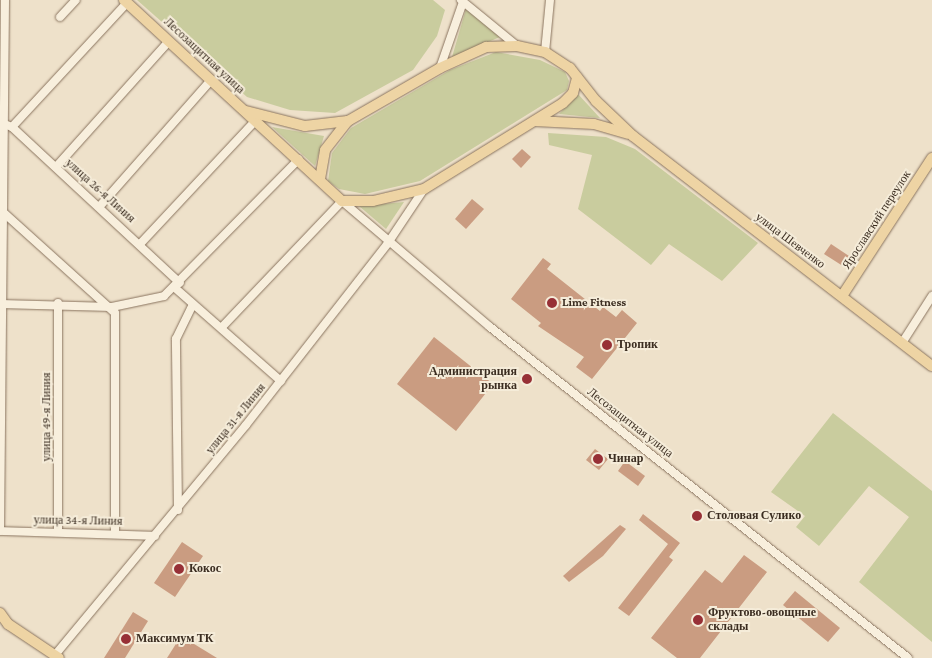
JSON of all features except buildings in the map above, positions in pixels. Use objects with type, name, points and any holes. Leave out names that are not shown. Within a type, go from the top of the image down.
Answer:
[{"type":"main road","name":"Лесозащитная улица","points":[[126,2],[342,200]]},
{"type":"main road","points":[[320,179],[325,150],[348,121],[440,68],[486,48],[517,46],[545,52]]},
{"type":"main road","name":"улица Шевченко","points":[[545,52],[577,78],[633,136],[932,366]]},
{"type":"main road","points":[[342,200],[380,200],[424,189],[535,121],[570,97],[577,78]]},
{"type":"main road","name":"Лесозащитная улица","points":[[245,111],[306,126],[348,121]]},
{"type":"main road","name":"улица Шевченко","points":[[535,121],[594,124],[633,136]]},
{"type":"main road","name":"Ярославский переулок","points":[[842,296],[932,158]]},
{"type":"main road","points":[[0,613],[8,624],[57,657]]},
{"type":"street","points":[[0,531],[6,125],[5,0]]},
{"type":"street","points":[[60,17],[76,0]]},
{"type":"street","points":[[545,52],[550,0]]},
{"type":"street","points":[[440,68],[462,1],[517,46]]},
{"type":"street","points":[[6,125],[126,2]]},
{"type":"street","points":[[56,166],[169,42]]},
{"type":"street","points":[[100,206],[211,80]]},
{"type":"street","points":[[141,243],[255,120]]},
{"type":"street","name":"улица 26-я Линия","points":[[6,125],[56,166],[141,243],[177,285],[192,306],[223,326],[281,381]]},
{"type":"street","points":[[2,304],[58,303],[112,307],[149,301],[177,285],[298,159]]},
{"type":"street","name":"улица 31-я Линия","points":[[57,657],[281,381],[388,243],[424,189]]},
{"type":"street","points":[[223,326],[342,200]]},
{"type":"street","name":"Лесозащитная улица","points":[[342,200],[388,243],[908,658]]},
{"type":"street","points":[[4,213],[112,307],[115,532]]},
{"type":"street","points":[[902,344],[932,296]]},
{"type":"street","name":"улица 49-я Линия","points":[[58,303],[58,531]]},
{"type":"street","points":[[178,510],[176,339],[192,306]]},
{"type":"street","name":"улица 34-я Линия","points":[[0,531],[115,532],[155,536]]},
{"type":"green space","points":[[137,0],[433,0],[445,10],[437,36],[413,70],[335,113],[290,110],[247,97]]},
{"type":"green space","points":[[466,9],[500,37],[452,57]]},
{"type":"green space","points":[[496,52],[540,60],[565,72],[569,81],[567,90],[420,181],[365,194],[339,189],[328,181],[332,153],[351,128],[450,70]]},
{"type":"green space","points":[[578,94],[600,118],[559,114]]},
{"type":"green space","points":[[272,127],[324,136],[315,166]]},
{"type":"green space","points":[[548,133],[606,137],[635,149],[758,243],[722,281],[669,244],[651,265],[578,209],[592,155],[549,145]]},
{"type":"green space","points":[[404,202],[386,229],[359,206]]},
{"type":"green space","points":[[833,413],[932,491],[932,642],[859,582],[909,517],[869,486],[819,546],[796,527],[805,516],[771,492]]},
{"type":"place","name":"Lime Fitness","points":[[552,303]]},
{"type":"place","name":"Тропик","points":[[607,345]]},
{"type":"place","name":"Администрация рынка","points":[[527,379]]},
{"type":"place","name":"Чинар","points":[[598,459]]},
{"type":"place","name":"Столовая Сулико","points":[[697,516]]},
{"type":"place","name":"Кокос","points":[[179,569]]},
{"type":"place","name":"Фруктово-овощные склады","points":[[698,620]]},
{"type":"place","name":"Максимум ТК","points":[[126,639]]}]
